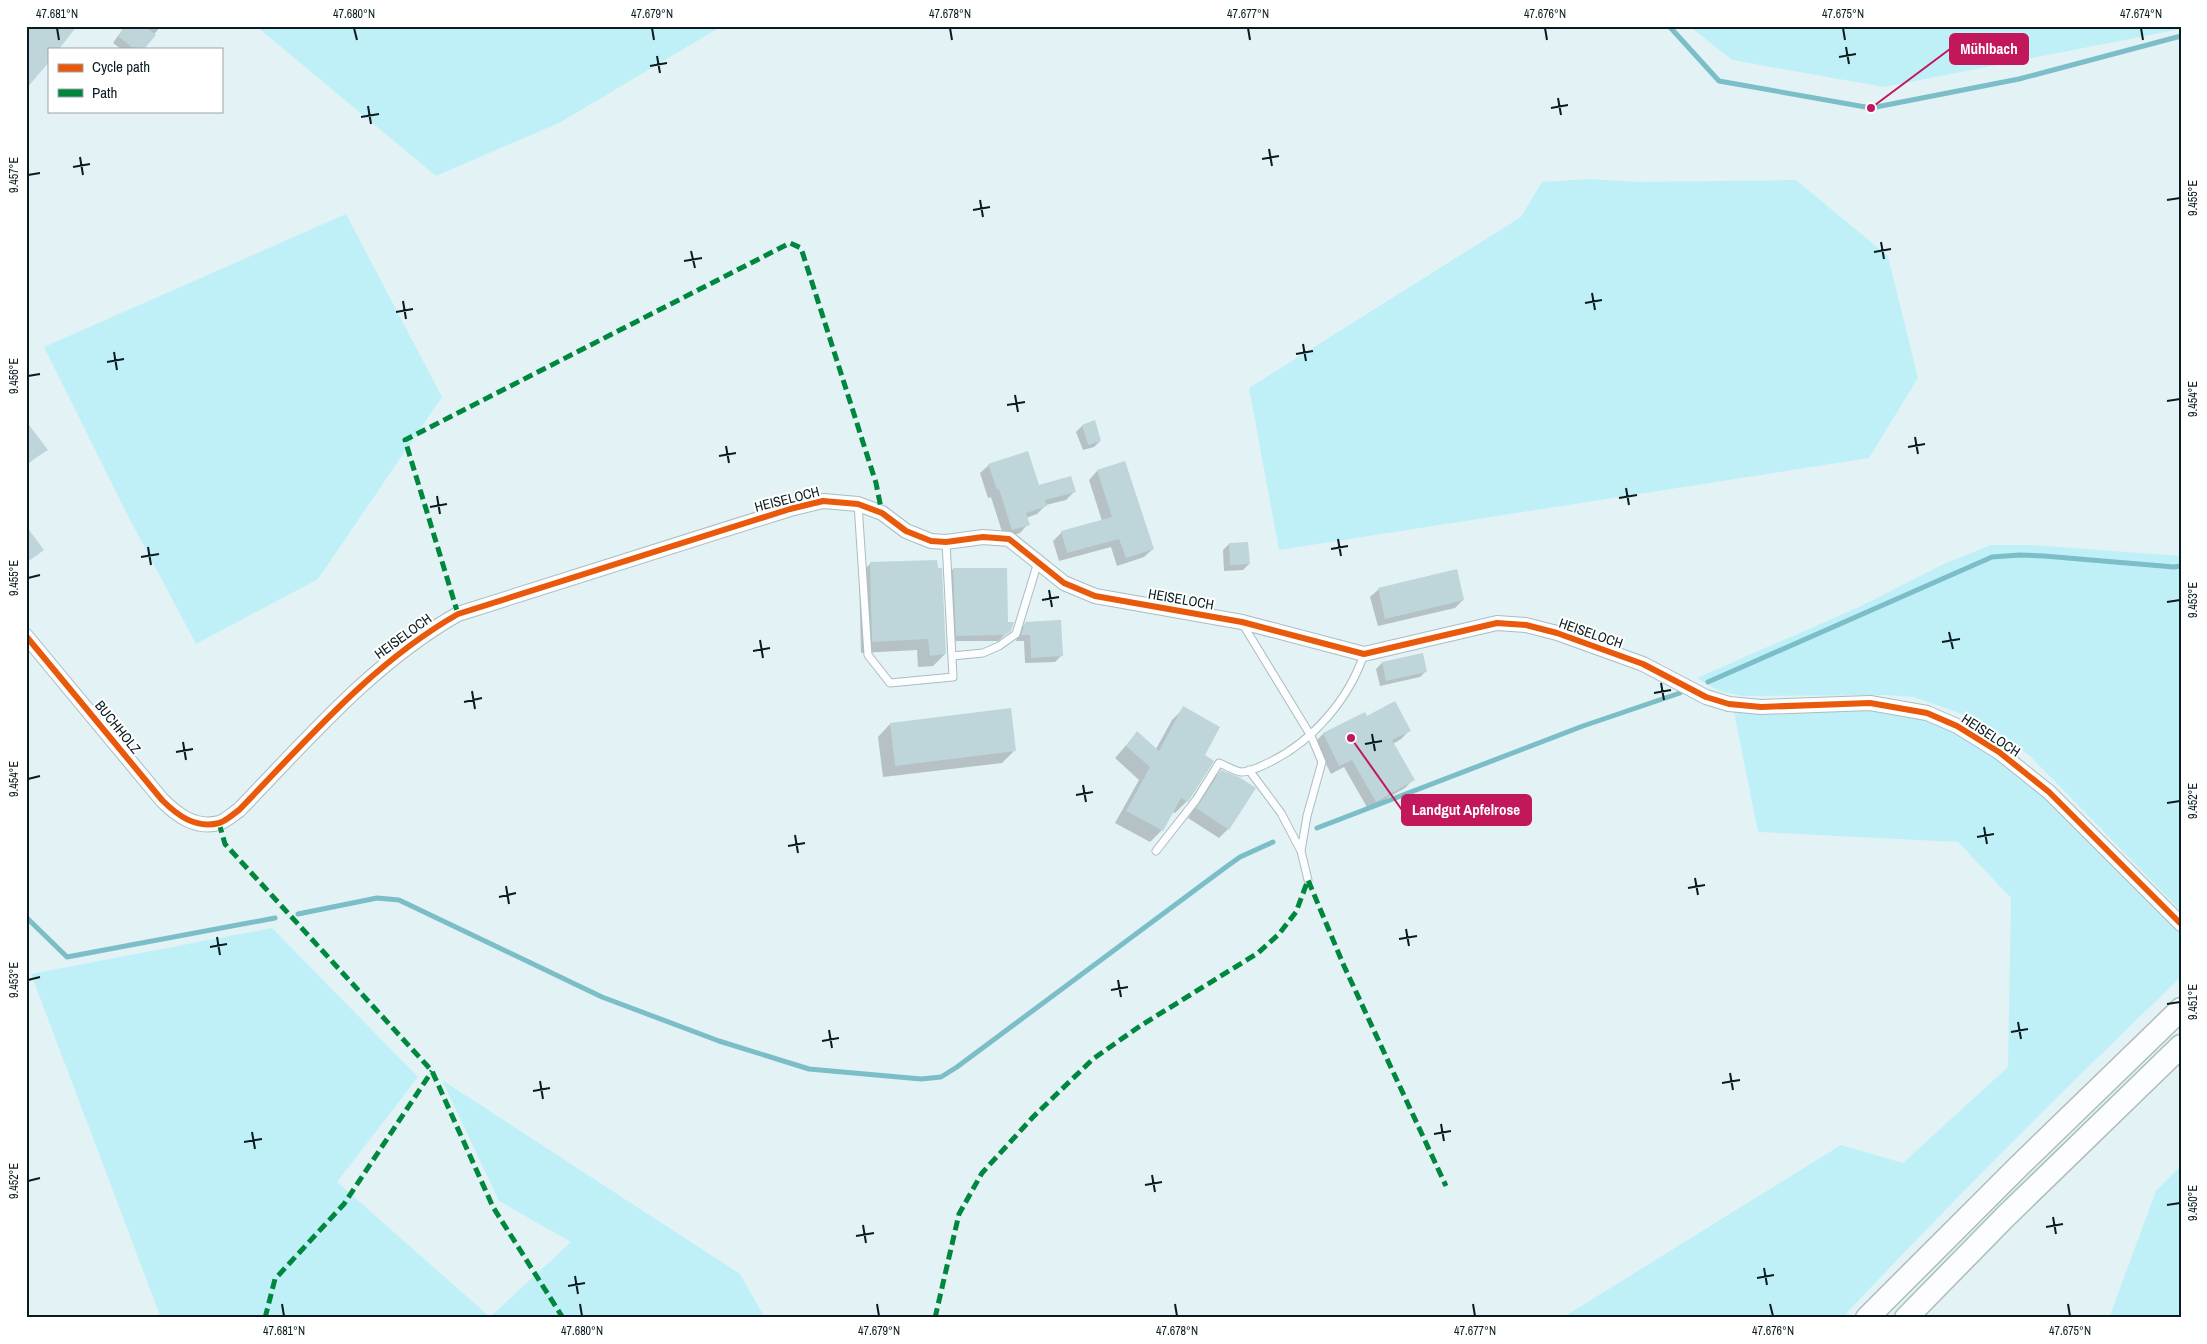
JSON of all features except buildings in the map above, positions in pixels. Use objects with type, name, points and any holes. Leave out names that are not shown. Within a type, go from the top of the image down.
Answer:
[{"type":"highway","points":[[1867,1318],[2020,1164],[2181,1008]]},
{"type":"highway","points":[[1906,1318],[2006,1216],[2181,1046]]},
{"type":"street","name":"HEISELOCH","points":[[199,824],[219,823],[240,810],[347,697],[394,656],[426,632],[458,614],[790,509],[824,501],[858,504],[882,513],[906,531],[931,541],[946,542],[983,537],[1009,539],[1064,583],[1095,596],[1242,622],[1364,654],[1497,623],[1526,625],[1557,633],[1643,664],[1706,697],[1729,704],[1761,707],[1870,703],[1927,713],[1957,726],[1999,752],[2050,792],[2181,924]]},
{"type":"street","name":"BUCHHOLZ","points":[[26,636],[162,800],[180,817],[199,824]]},
{"type":"lane","points":[[858,504],[868,655],[890,683],[953,677],[946,542]]},
{"type":"lane","points":[[952,656],[983,653],[999,646],[1016,634],[1038,562]]},
{"type":"lane","points":[[1242,622],[1311,736],[1322,762],[1307,816],[1301,851]]},
{"type":"lane","points":[[1156,851],[1196,800],[1219,763],[1241,772],[1259,768],[1290,752],[1311,736],[1328,716],[1359,670],[1364,654]]},
{"type":"lane","points":[[1249,770],[1281,813],[1301,851],[1308,880]]},
{"type":"shaded area","points":[[256,26],[722,26],[559,123],[436,176]]},
{"type":"shaded area","points":[[1689,26],[2181,26],[2181,29],[1884,87],[1732,60]]},
{"type":"shaded area","points":[[1589,179],[1639,182],[1796,180],[1888,256],[1918,378],[1869,458],[1279,550],[1249,388],[1521,217],[1542,182]]},
{"type":"shaded area","points":[[346,214],[442,397],[318,579],[196,644],[128,516],[44,347]]},
{"type":"shaded area","points":[[1991,545],[2032,545],[2181,556],[2181,911],[2030,756],[1992,728],[1954,711],[1913,697],[1887,695],[1743,696],[1719,691],[1697,678],[1859,607],[1946,563]]},
{"type":"shaded area","points":[[1883,709],[1921,716],[1954,728],[2035,779],[2181,935],[2181,977],[2009,1145],[1842,1318],[1562,1318],[1841,1145],[1903,1163],[2008,1067],[2011,898],[1958,842],[1758,832],[1734,712]]},
{"type":"shaded area","points":[[272,928],[418,1077],[337,1182],[490,1317],[571,1242],[499,1201],[442,1080],[740,1274],[765,1318],[161,1318],[31,974]]},
{"type":"shaded area","points":[[2181,1166],[2181,1318],[2109,1318],[2156,1191]]},
{"type":"waterway","points":[[1669,26],[1719,81],[1871,108],[2019,79],[2181,36]]},
{"type":"waterway","points":[[1708,682],[1992,557],[2044,556],[2174,567],[2181,566]]},
{"type":"waterway","points":[[1317,828],[1583,726],[1680,693]]},
{"type":"waterway","points":[[298,914],[377,898],[399,900],[602,997],[719,1041],[809,1069],[921,1079],[941,1077],[957,1067],[1240,857],[1273,842]]},
{"type":"waterway","points":[[26,917],[67,957],[275,918]]},
{"type":"marked path","points":[[458,614],[405,440],[790,243],[801,248],[876,483],[882,513]]},
{"type":"marked path","points":[[219,823],[225,844],[432,1071],[493,1207],[563,1318]]},
{"type":"marked path","points":[[935,1318],[959,1214],[982,1173],[1033,1117],[1093,1059],[1140,1026],[1258,953],[1279,934],[1296,912],[1308,880],[1344,966],[1446,1186]]},
{"type":"marked path","points":[[265,1318],[275,1279],[344,1204],[432,1071]]},
{"type":"cycle path","points":[[26,636],[162,800],[174,811],[194,822],[202,824],[219,823],[239,810],[316,730],[369,679],[397,655],[458,614],[790,509],[823,501],[858,504],[882,513],[906,531],[931,541],[946,542],[983,537],[1009,539],[1064,583],[1095,596],[1242,622],[1364,654],[1497,623],[1526,625],[1557,633],[1643,664],[1706,697],[1729,704],[1761,707],[1870,703],[1927,713],[1957,726],[1999,752],[2049,792],[2181,924]]},
{"type":"place","name":"Mühlbach","points":[[1871,108]]},
{"type":"place","name":"Landgut Apfelrose","points":[[1351,738]]}]
